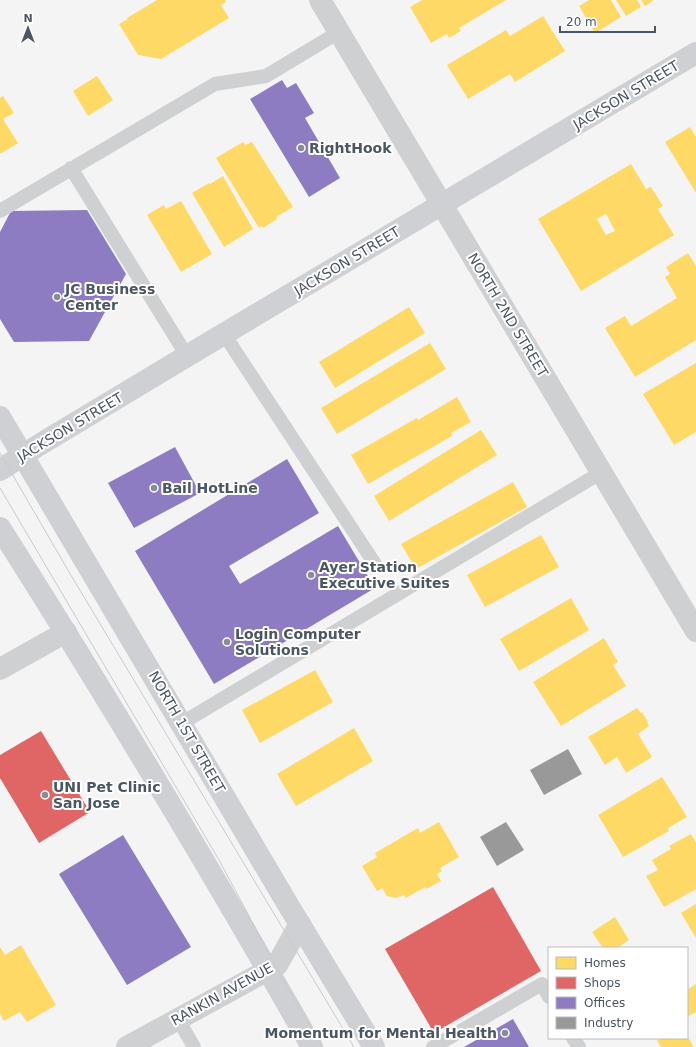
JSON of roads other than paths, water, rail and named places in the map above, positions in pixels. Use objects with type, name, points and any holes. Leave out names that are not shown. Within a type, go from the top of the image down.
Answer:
[{"type":"main road","name":"JACKSON STREET","points":[[0,470],[187,356],[696,53]]},
{"type":"main road","name":"NORTH 1ST STREET","points":[[0,417],[374,1047]]},
{"type":"main road","points":[[0,528],[66,632],[269,970],[312,1047]]},
{"type":"street","name":"NORTH 2ND STREET","points":[[320,0],[696,631]]},
{"type":"street","points":[[0,669],[66,632]]},
{"type":"street","name":"RANKIN AVENUE","points":[[127,1047],[277,965],[300,924]]},
{"type":"lane","points":[[0,211],[215,84],[266,76],[339,32]]},
{"type":"lane","points":[[71,168],[187,356]]},
{"type":"lane","points":[[224,334],[375,564]]},
{"type":"lane","points":[[182,723],[602,472]]},
{"type":"lane","points":[[433,1047],[542,984],[548,995]]},
{"type":"lane","points":[[178,1019],[194,1047]]},
{"type":"tram line","points":[[0,453],[69,572],[354,1047]]},
{"type":"tram line","points":[[0,488],[219,860],[294,1000],[323,1047]]},
{"type":"place","name":"RightHook","points":[[301,148]]},
{"type":"place","name":"JC Business Center","points":[[57,297]]},
{"type":"place","name":"Bail HotLine","points":[[154,488]]},
{"type":"place","name":"Ayer Station Executive Suites","points":[[311,575]]},
{"type":"place","name":"Login Computer Solutions","points":[[227,642]]},
{"type":"place","name":"UNI Pet Clinic San Jose","points":[[45,795]]},
{"type":"place","name":"Momentum for Mental Health","points":[[505,1033]]}]
